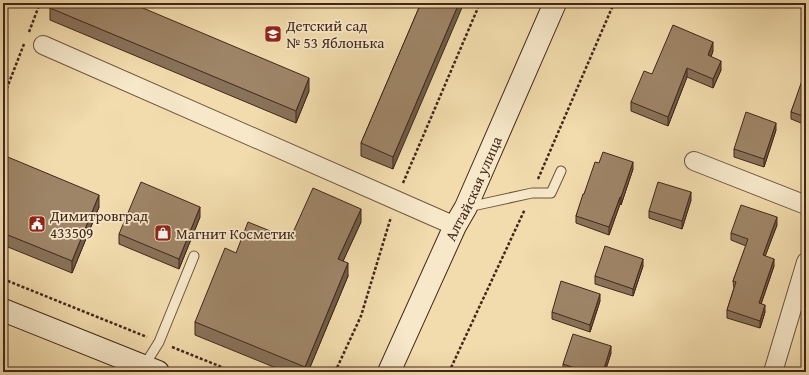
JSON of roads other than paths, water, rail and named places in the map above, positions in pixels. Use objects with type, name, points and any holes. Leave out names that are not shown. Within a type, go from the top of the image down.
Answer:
[{"type":"main road","name":"Алтайская улица","points":[[389,372],[455,226],[466,207],[555,3]]},
{"type":"main road","points":[[3,310],[151,369]]},
{"type":"street","points":[[43,46],[455,226]]},
{"type":"street","points":[[694,160],[806,205]]},
{"type":"street","points":[[773,372],[806,262]]},
{"type":"lane","points":[[466,207],[532,193],[551,193],[561,171]]},
{"type":"lane","points":[[151,369],[159,342],[194,256]]},
{"type":"place","name":"Детский сад № 53 Яблонька","points":[[273,34]]},
{"type":"place","name":"Димитровград 433509","points":[[37,224]]},
{"type":"place","name":"Магнит Косметик","points":[[163,233]]}]
